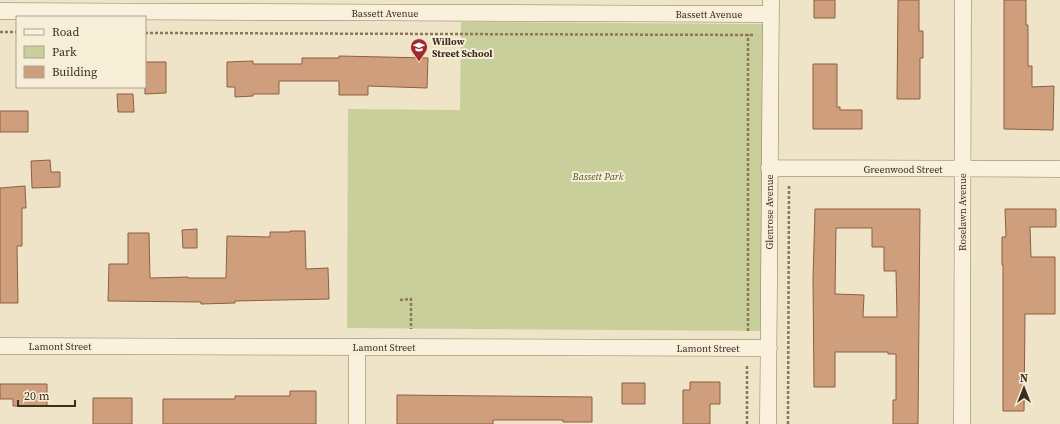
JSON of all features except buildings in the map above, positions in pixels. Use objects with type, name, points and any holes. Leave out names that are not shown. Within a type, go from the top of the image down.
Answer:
[{"type":"street","name":"Roselawn Avenue","points":[[962,424],[963,0]]},
{"type":"street","name":"Bassett Avenue","points":[[0,12],[749,14],[771,7]]},
{"type":"street","name":"Glenrose Avenue","points":[[768,424],[771,7]]},
{"type":"street","name":"Greenwood Street","points":[[769,168],[1060,170]]},
{"type":"street","name":"Lamont Street","points":[[0,346],[769,348]]},
{"type":"street","points":[[357,347],[357,424]]},
{"type":"path","points":[[747,424],[749,14]]},
{"type":"path","points":[[0,32],[16,32]]},
{"type":"path","points":[[146,33],[770,35]]},
{"type":"path","points":[[788,424],[789,168]]},
{"type":"path","points":[[400,300],[411,299],[411,329]]},
{"type":"green space","name":"Bassett Park","points":[[461,22],[763,24],[762,331],[347,328],[348,109],[460,110]]},
{"type":"place","name":"Willow Street School","points":[[419,62]]}]
